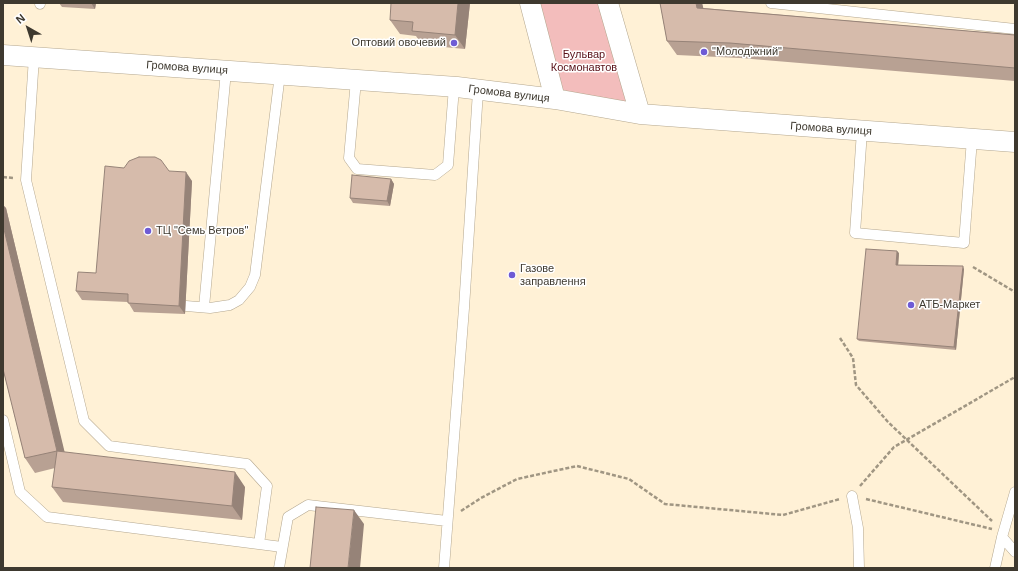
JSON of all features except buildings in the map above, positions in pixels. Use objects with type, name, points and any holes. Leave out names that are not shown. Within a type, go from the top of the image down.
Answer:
[{"type":"street","points":[[530,3],[554,99]]},
{"type":"street","points":[[608,3],[640,114]]},
{"type":"street","name":"Громова вулиця","points":[[3,55],[454,87],[554,99],[640,114],[1015,142]]},
{"type":"lane","points":[[771,3],[1015,29]]},
{"type":"lane","points":[[34,58],[26,180],[84,421],[109,446],[246,464],[268,486],[259,544]]},
{"type":"lane","points":[[204,307],[226,71]]},
{"type":"lane","points":[[186,306],[222,307],[239,300],[250,287],[255,275],[280,74]]},
{"type":"lane","points":[[356,80],[349,158],[357,169],[435,175],[448,165],[454,87]]},
{"type":"lane","points":[[444,568],[464,308],[478,91]]},
{"type":"lane","points":[[862,131],[855,233],[964,243],[972,139]]},
{"type":"lane","points":[[3,420],[5,434],[20,492],[48,517],[282,547]]},
{"type":"lane","points":[[995,568],[1015,492]]},
{"type":"lane","points":[[852,496],[858,528],[859,568]]},
{"type":"lane","points":[[279,568],[288,517],[308,505],[447,521]]},
{"type":"lane","points":[[1003,535],[1015,552]]},
{"type":"path","points":[[973,268],[1015,292]]},
{"type":"path","points":[[840,338],[853,358],[856,385],[888,422],[1003,535]]},
{"type":"path","points":[[852,496],[894,447],[1015,377]]},
{"type":"path","points":[[447,521],[481,498],[517,479],[577,466],[629,479],[665,504],[783,515],[852,496],[1003,535]]},
{"type":"green space","name":"Бульвар Космонавтов","points":[[538,3],[598,3],[628,103],[562,90]]},
{"type":"place","name":"Оптовий овочевий","points":[[454,43]]},
{"type":"place","name":"\"Молодіжний\"","points":[[704,52]]},
{"type":"place","name":"ТЦ \"Семь Ветров\"","points":[[148,231]]},
{"type":"place","name":"Газове заправлення","points":[[512,275]]},
{"type":"place","name":"АТБ-Маркет","points":[[911,305]]}]
